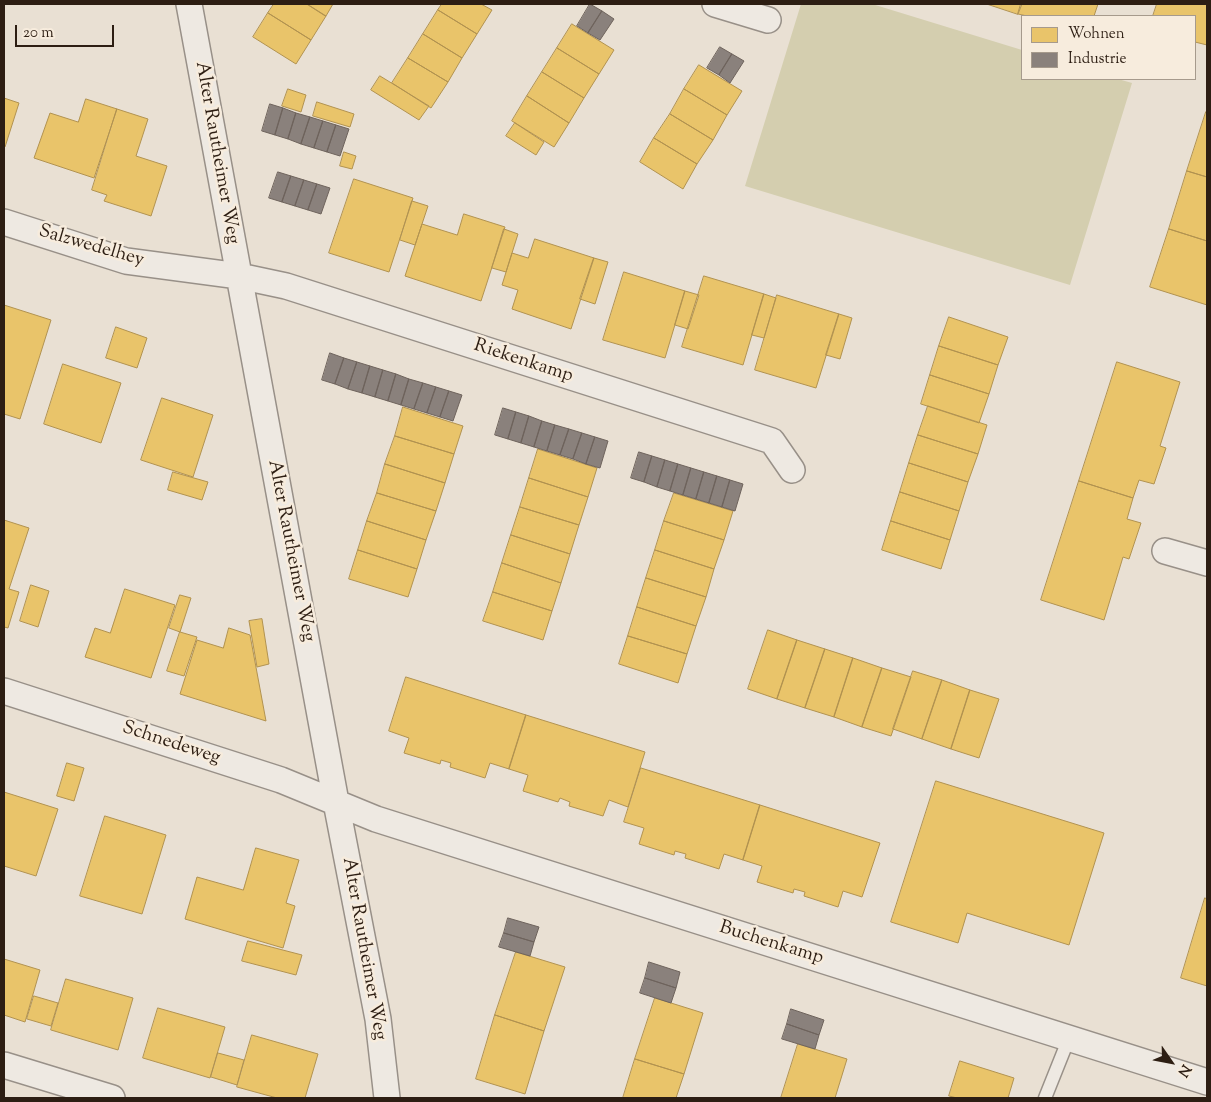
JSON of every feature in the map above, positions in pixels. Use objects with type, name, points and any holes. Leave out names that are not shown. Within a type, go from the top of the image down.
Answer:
[{"type":"street","name":"Alter Rautheimer Weg","points":[[189,4],[336,802],[378,1018],[387,1098]]},
{"type":"street","points":[[715,4],[768,20]]},
{"type":"street","name":"Salzwedelhey","points":[[4,222],[126,261],[238,276]]},
{"type":"street","name":"Riekenkamp","points":[[238,276],[286,286],[772,441],[792,470]]},
{"type":"street","points":[[1164,550],[1207,563]]},
{"type":"street","name":"Schnedeweg","points":[[4,691],[281,780],[336,802]]},
{"type":"street","name":"Buchenkamp","points":[[336,802],[376,819],[1207,1082]]},
{"type":"street","points":[[4,1066],[112,1098]]},
{"type":"lane","points":[[1045,1098],[1069,1038]]},
{"type":"shaded area","points":[[801,4],[872,4],[1021,50],[1021,80],[1122,80],[1132,83],[1070,285],[745,186]]},
{"type":"building: Wohnen","points":[[274,4],[307,4],[326,16],[311,40],[268,13]]},
{"type":"building: Wohnen","points":[[307,4],[333,4],[326,16]]},
{"type":"building: Wohnen","points":[[442,4],[481,4],[492,10],[477,34],[438,10]]},
{"type":"building: Wohnen","points":[[987,4],[1022,4],[1018,14]]},
{"type":"building: Wohnen","points":[[1021,4],[1098,4],[1094,15],[1018,14]]},
{"type":"building: Wohnen","points":[[1157,4],[1207,4],[1207,45],[1196,42],[1196,15],[1153,15]]},
{"type":"building: Wohnen","points":[[438,10],[477,34],[462,58],[423,34]]},
{"type":"building: Wohnen","points":[[268,13],[311,40],[296,64],[253,37]]},
{"type":"building: Wohnen","points":[[572,24],[614,50],[599,74],[557,48]]},
{"type":"building: Wohnen","points":[[423,34],[462,58],[448,82],[408,58]]},
{"type":"building: Wohnen","points":[[557,48],[599,74],[584,98],[542,72]]},
{"type":"building: Wohnen","points":[[408,58],[448,82],[431,108],[392,83]]},
{"type":"building: Wohnen","points":[[699,65],[742,91],[727,115],[684,89]]},
{"type":"building: Wohnen","points":[[542,72],[584,98],[569,123],[527,96]]},
{"type":"building: Wohnen","points":[[380,76],[429,106],[419,120],[371,90]]},
{"type":"building: Wohnen","points":[[288,89],[306,95],[301,112],[282,106]]},
{"type":"building: Wohnen","points":[[684,89],[727,115],[713,140],[670,114]]},
{"type":"building: Wohnen","points":[[527,96],[569,123],[554,147],[512,121]]},
{"type":"building: Wohnen","points":[[4,98],[19,103],[5,147],[4,147]]},
{"type":"building: Wohnen","points":[[86,99],[117,109],[94,178],[34,158],[50,113],[78,122]]},
{"type":"building: Wohnen","points":[[317,102],[354,114],[350,127],[313,116]]},
{"type":"building: Wohnen","points":[[117,109],[148,119],[136,156],[167,166],[151,216],[104,201],[107,195],[92,190]]},
{"type":"building: Wohnen","points":[[1207,113],[1207,177],[1187,171]]},
{"type":"building: Wohnen","points":[[670,114],[713,140],[697,164],[654,138]]},
{"type":"building: Wohnen","points":[[515,123],[544,142],[536,155],[506,136]]},
{"type":"building: Wohnen","points":[[654,138],[697,164],[683,189],[640,162]]},
{"type":"building: Wohnen","points":[[344,152],[356,156],[352,169],[340,166]]},
{"type":"building: Wohnen","points":[[1187,171],[1207,177],[1207,241],[1169,229]]},
{"type":"building: Wohnen","points":[[354,179],[413,198],[389,272],[329,253]]},
{"type":"building: Wohnen","points":[[412,201],[428,206],[415,245],[400,240]]},
{"type":"building: Wohnen","points":[[464,214],[505,227],[481,301],[405,276],[422,224],[457,235]]},
{"type":"building: Wohnen","points":[[504,229],[518,234],[506,272],[492,268]]},
{"type":"building: Wohnen","points":[[1169,229],[1207,241],[1207,305],[1150,287]]},
{"type":"building: Wohnen","points":[[535,239],[594,258],[571,329],[512,309],[518,290],[502,285],[512,253],[528,258]]},
{"type":"building: Wohnen","points":[[594,258],[608,262],[595,304],[580,299]]},
{"type":"building: Wohnen","points":[[624,272],[685,291],[665,358],[603,340]]},
{"type":"building: Wohnen","points":[[704,276],[764,294],[743,365],[682,347]]},
{"type":"building: Wohnen","points":[[685,291],[699,295],[688,329],[675,325]]},
{"type":"building: Wohnen","points":[[764,294],[776,298],[764,338],[752,335]]},
{"type":"building: Wohnen","points":[[777,295],[839,314],[816,388],[755,370]]},
{"type":"building: Wohnen","points":[[4,305],[51,320],[20,419],[4,414]]},
{"type":"building: Wohnen","points":[[839,314],[852,318],[840,359],[826,355]]},
{"type":"building: Wohnen","points":[[949,317],[1008,337],[998,365],[939,346]]},
{"type":"building: Wohnen","points":[[116,327],[147,338],[137,368],[106,358]]},
{"type":"building: Wohnen","points":[[939,346],[998,365],[989,394],[930,375]]},
{"type":"building: Wohnen","points":[[1117,362],[1180,382],[1160,446],[1166,448],[1154,484],[1139,480],[1133,498],[1079,481]]},
{"type":"building: Wohnen","points":[[63,364],[121,383],[101,443],[44,424]]},
{"type":"building: Wohnen","points":[[930,375],[989,394],[979,423],[921,404]]},
{"type":"building: Wohnen","points":[[162,398],[213,415],[193,477],[141,460]]},
{"type":"building: Wohnen","points":[[928,406],[987,425],[978,454],[918,435]]},
{"type":"building: Wohnen","points":[[403,407],[463,426],[454,454],[395,436]]},
{"type":"building: Wohnen","points":[[918,435],[978,454],[968,482],[909,463]]},
{"type":"building: Wohnen","points":[[395,436],[454,454],[445,483],[385,464]]},
{"type":"building: Wohnen","points":[[538,449],[597,468],[588,497],[529,478]]},
{"type":"building: Wohnen","points":[[909,463],[968,482],[959,511],[900,492]]},
{"type":"building: Wohnen","points":[[385,464],[445,483],[436,511],[377,493]]},
{"type":"building: Wohnen","points":[[173,472],[208,482],[202,500],[168,490]]},
{"type":"building: Wohnen","points":[[529,478],[588,497],[579,525],[520,507]]},
{"type":"building: Wohnen","points":[[1079,481],[1133,498],[1127,519],[1141,523],[1129,559],[1123,557],[1104,620],[1041,600]]},
{"type":"building: Wohnen","points":[[900,492],[959,511],[950,540],[891,521]]},
{"type":"building: Wohnen","points":[[377,493],[436,511],[426,540],[367,521]]},
{"type":"building: Wohnen","points":[[674,493],[733,511],[724,540],[664,521]]},
{"type":"building: Wohnen","points":[[520,507],[579,525],[570,554],[511,535]]},
{"type":"building: Wohnen","points":[[4,520],[29,528],[9,589],[19,592],[8,628],[4,627]]},
{"type":"building: Wohnen","points":[[367,521],[426,540],[417,569],[358,550]]},
{"type":"building: Wohnen","points":[[664,521],[724,540],[714,569],[655,550]]},
{"type":"building: Wohnen","points":[[891,521],[950,540],[941,569],[882,550]]},
{"type":"building: Wohnen","points":[[511,535],[570,554],[561,583],[502,563]]},
{"type":"building: Wohnen","points":[[358,550],[417,569],[408,597],[349,579]]},
{"type":"building: Wohnen","points":[[655,550],[714,569],[706,597],[646,578]]},
{"type":"building: Wohnen","points":[[502,563],[561,583],[552,611],[493,592]]},
{"type":"building: Wohnen","points":[[646,578],[706,597],[696,626],[637,607]]},
{"type":"building: Wohnen","points":[[31,585],[49,591],[38,627],[20,621]]},
{"type":"building: Wohnen","points":[[125,589],[175,605],[151,678],[85,657],[95,628],[110,633]]},
{"type":"building: Wohnen","points":[[493,592],[552,611],[543,640],[483,621]]},
{"type":"building: Wohnen","points":[[180,595],[191,598],[180,632],[169,628]]},
{"type":"building: Wohnen","points":[[637,607],[696,626],[687,654],[628,636]]},
{"type":"building: Wohnen","points":[[262,619],[269,664],[257,667],[249,621]]},
{"type":"building: Wohnen","points":[[229,628],[250,635],[266,721],[180,694],[197,640],[223,648]]},
{"type":"building: Wohnen","points":[[768,630],[797,640],[777,699],[748,689]]},
{"type":"building: Wohnen","points":[[180,632],[197,637],[184,676],[167,671]]},
{"type":"building: Wohnen","points":[[628,636],[687,654],[678,683],[619,664]]},
{"type":"building: Wohnen","points":[[797,640],[825,649],[805,708],[777,699]]},
{"type":"building: Wohnen","points":[[825,649],[853,658],[834,717],[805,708]]},
{"type":"building: Wohnen","points":[[853,658],[882,668],[862,727],[834,717]]},
{"type":"building: Wohnen","points":[[882,668],[911,677],[891,736],[862,727]]},
{"type":"building: Wohnen","points":[[913,671],[942,680],[922,739],[893,729]]},
{"type":"building: Wohnen","points":[[406,677],[526,715],[509,769],[490,763],[485,778],[450,767],[451,763],[441,760],[440,764],[404,753],[409,738],[389,731]]},
{"type":"building: Wohnen","points":[[942,680],[970,690],[951,749],[922,739]]},
{"type":"building: Wohnen","points":[[970,690],[999,699],[979,758],[951,749]]},
{"type":"building: Wohnen","points":[[526,715],[645,752],[628,807],[609,800],[603,816],[569,806],[570,802],[560,798],[558,802],[523,791],[528,775],[509,769]]},
{"type":"building: Wohnen","points":[[67,763],[84,768],[74,801],[57,796]]},
{"type":"building: Wohnen","points":[[641,768],[760,805],[743,860],[724,854],[719,869],[685,858],[686,854],[675,851],[674,855],[639,844],[644,828],[624,822]]},
{"type":"building: Wohnen","points":[[936,781],[1104,833],[1069,945],[967,913],[958,943],[891,922]]},
{"type":"building: Wohnen","points":[[4,792],[58,809],[36,876],[4,866]]},
{"type":"building: Wohnen","points":[[760,805],[880,843],[862,897],[843,891],[838,907],[804,896],[805,892],[794,889],[793,893],[757,882],[762,866],[743,860]]},
{"type":"building: Wohnen","points":[[105,816],[166,835],[142,914],[80,896]]},
{"type":"building: Wohnen","points":[[256,848],[299,860],[286,903],[295,906],[283,948],[185,919],[197,877],[243,890]]},
{"type":"building: Wohnen","points":[[1205,898],[1207,899],[1207,986],[1181,978]]},
{"type":"building: Wohnen","points":[[248,941],[302,955],[296,975],[242,961]]},
{"type":"building: Wohnen","points":[[516,952],[565,967],[544,1031],[495,1015]]},
{"type":"building: Wohnen","points":[[4,959],[40,970],[25,1022],[4,1015]]},
{"type":"building: Wohnen","points":[[66,979],[133,998],[118,1050],[51,1030]]},
{"type":"building: Wohnen","points":[[34,996],[58,1003],[51,1026],[27,1019]]},
{"type":"building: Wohnen","points":[[655,998],[703,1013],[684,1074],[635,1059]]},
{"type":"building: Wohnen","points":[[158,1008],[225,1027],[210,1078],[143,1058]]},
{"type":"building: Wohnen","points":[[495,1015],[544,1031],[525,1094],[476,1079]]},
{"type":"building: Wohnen","points":[[252,1035],[318,1054],[305,1098],[277,1098],[237,1087]]},
{"type":"building: Wohnen","points":[[798,1044],[847,1059],[835,1098],[781,1098]]},
{"type":"building: Wohnen","points":[[218,1053],[244,1060],[237,1085],[211,1077]]},
{"type":"building: Wohnen","points":[[635,1059],[684,1074],[676,1098],[623,1098]]},
{"type":"building: Wohnen","points":[[960,1061],[1014,1078],[1008,1098],[957,1098],[949,1096]]},
{"type":"building: Industrie","points":[[590,4],[602,11],[588,33],[577,26]]},
{"type":"building: Industrie","points":[[602,11],[614,19],[600,40],[588,33]]},
{"type":"building: Industrie","points":[[720,47],[732,54],[719,75],[707,68]]},
{"type":"building: Industrie","points":[[732,54],[744,61],[730,83],[719,75]]},
{"type":"building: Industrie","points":[[270,104],[283,108],[275,135],[262,131]]},
{"type":"building: Industrie","points":[[283,108],[296,113],[288,139],[275,135]]},
{"type":"building: Industrie","points":[[296,113],[310,117],[301,144],[288,139]]},
{"type":"building: Industrie","points":[[310,117],[323,121],[314,148],[301,144]]},
{"type":"building: Industrie","points":[[323,121],[336,125],[327,152],[314,148]]},
{"type":"building: Industrie","points":[[336,125],[349,129],[340,156],[327,152]]},
{"type":"building: Industrie","points":[[278,172],[291,176],[282,202],[269,198]]},
{"type":"building: Industrie","points":[[291,176],[304,180],[295,206],[282,202]]},
{"type":"building: Industrie","points":[[304,180],[317,184],[308,210],[295,206]]},
{"type":"building: Industrie","points":[[317,184],[330,188],[321,214],[308,210]]},
{"type":"building: Industrie","points":[[330,353],[344,358],[335,384],[322,380]]},
{"type":"building: Industrie","points":[[344,358],[357,362],[348,389],[335,384]]},
{"type":"building: Industrie","points":[[357,362],[370,366],[362,393],[348,389]]},
{"type":"building: Industrie","points":[[370,366],[383,370],[375,397],[362,393]]},
{"type":"building: Industrie","points":[[383,370],[396,374],[388,401],[375,397]]},
{"type":"building: Industrie","points":[[396,374],[409,379],[401,405],[388,401]]},
{"type":"building: Industrie","points":[[409,379],[423,383],[414,409],[401,405]]},
{"type":"building: Industrie","points":[[423,383],[436,387],[427,413],[414,409]]},
{"type":"building: Industrie","points":[[436,387],[449,391],[440,417],[427,413]]},
{"type":"building: Industrie","points":[[449,391],[462,395],[453,421],[440,417]]},
{"type":"building: Industrie","points":[[503,408],[516,412],[508,439],[495,435]]},
{"type":"building: Industrie","points":[[516,412],[529,416],[521,443],[508,439]]},
{"type":"building: Industrie","points":[[529,416],[542,421],[534,447],[521,443]]},
{"type":"building: Industrie","points":[[542,421],[555,425],[547,451],[534,447]]},
{"type":"building: Industrie","points":[[555,425],[569,429],[560,455],[547,451]]},
{"type":"building: Industrie","points":[[569,429],[582,433],[573,459],[560,455]]},
{"type":"building: Industrie","points":[[582,433],[595,437],[586,464],[573,459]]},
{"type":"building: Industrie","points":[[595,437],[608,441],[600,468],[586,464]]},
{"type":"building: Industrie","points":[[639,452],[652,456],[644,482],[631,478]]},
{"type":"building: Industrie","points":[[652,456],[665,460],[657,487],[644,482]]},
{"type":"building: Industrie","points":[[665,460],[678,464],[670,491],[657,487]]},
{"type":"building: Industrie","points":[[678,464],[691,468],[683,495],[670,491]]},
{"type":"building: Industrie","points":[[691,468],[704,472],[696,499],[683,495]]},
{"type":"building: Industrie","points":[[704,472],[717,476],[709,503],[696,499]]},
{"type":"building: Industrie","points":[[717,476],[730,480],[722,507],[709,503]]},
{"type":"building: Industrie","points":[[730,480],[743,484],[735,511],[722,507]]},
{"type":"building: Industrie","points":[[508,918],[539,927],[534,942],[504,933]]},
{"type":"building: Industrie","points":[[504,933],[534,942],[530,956],[499,947]]},
{"type":"building: Industrie","points":[[649,962],[680,972],[676,988],[645,978]]},
{"type":"building: Industrie","points":[[645,978],[676,988],[671,1003],[640,993]]},
{"type":"building: Industrie","points":[[791,1009],[824,1020],[819,1035],[787,1024]]},
{"type":"building: Industrie","points":[[787,1024],[819,1035],[815,1049],[782,1039]]}]
